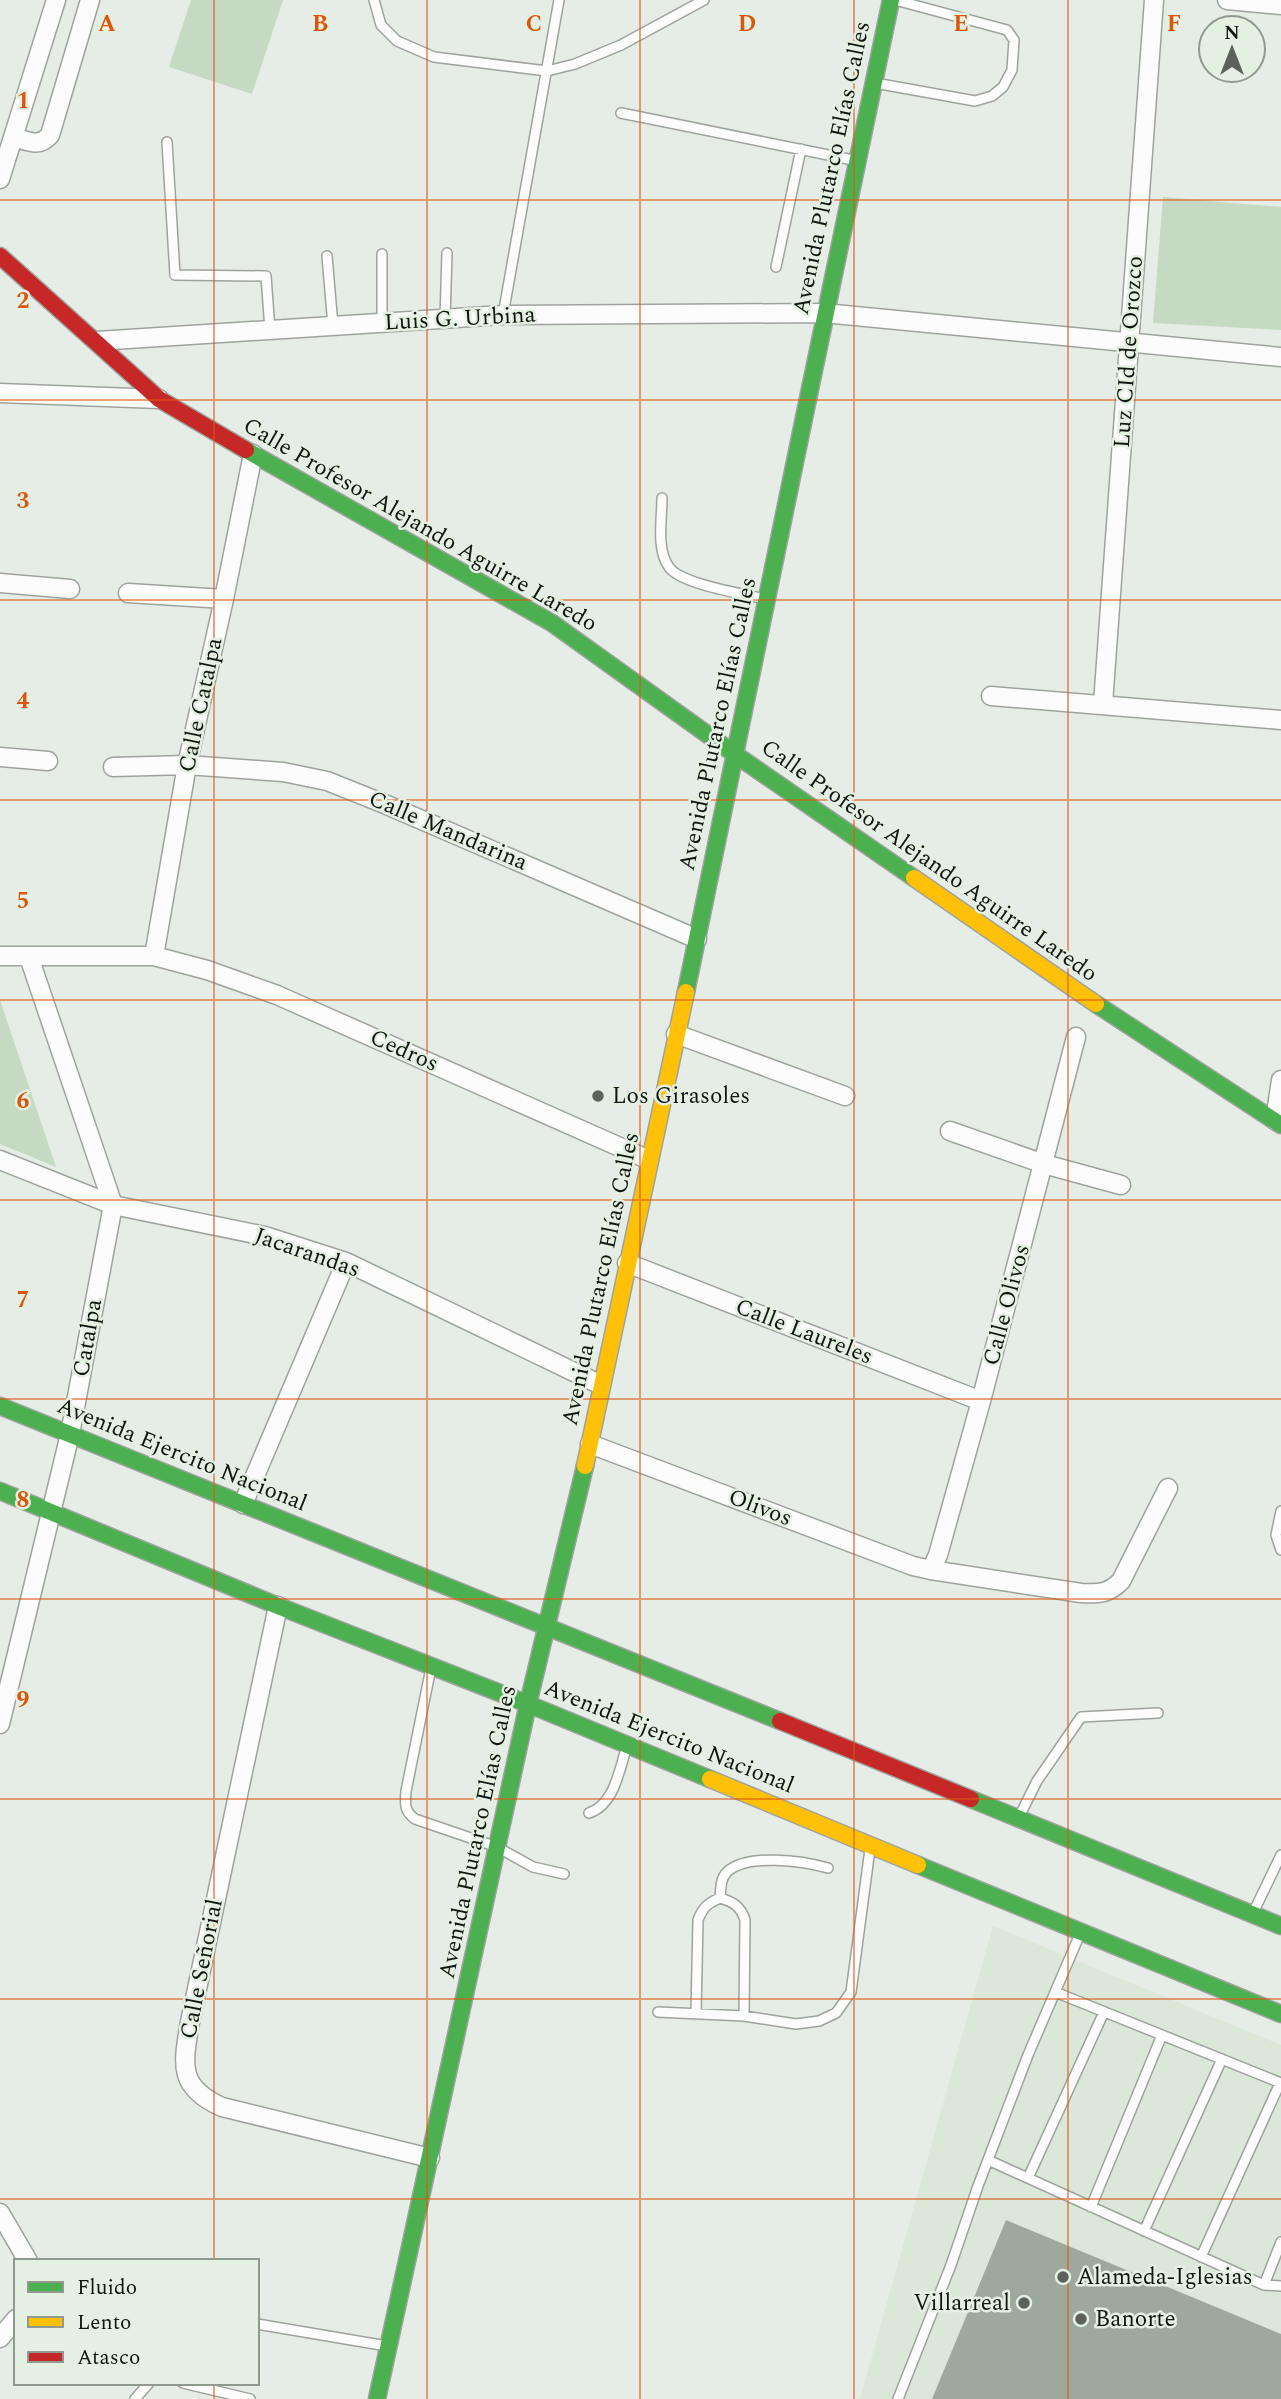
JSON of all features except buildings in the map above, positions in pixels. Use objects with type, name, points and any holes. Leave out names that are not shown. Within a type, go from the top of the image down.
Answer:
[{"type":"main road","name":"Avenida Plutarco Elías Calles","points":[[377,2399],[528,1704],[590,1444],[736,755],[824,313],[893,0]]},
{"type":"main road","name":"Calle Profesor Alejando Aguirre Laredo","points":[[0,256],[159,398],[552,623],[736,755],[1102,1009],[1278,1122]]},
{"type":"main road","name":"Avenida Ejercito Nacional","points":[[0,1406],[1281,1926]]},
{"type":"main road","name":"Avenida Ejercito Nacional","points":[[0,1491],[278,1606],[528,1704],[1281,2014]]},
{"type":"street","points":[[0,179],[56,0]]},
{"type":"street","points":[[13,137],[38,144],[45,142],[50,135],[90,0]]},
{"type":"street","name":"Luz CId de Orozco","points":[[1102,704],[1154,0]]},
{"type":"street","points":[[1227,0],[1281,5]]},
{"type":"street","name":"Luis G. Urbina","points":[[97,341],[503,315],[824,313],[1281,357]]},
{"type":"street","points":[[0,393],[159,398]]},
{"type":"street","name":"Calle Catalpa","points":[[154,956],[187,765],[253,454]]},
{"type":"street","points":[[0,583],[70,589]]},
{"type":"street","points":[[128,593],[224,599]]},
{"type":"street","points":[[992,696],[1281,720]]},
{"type":"street","points":[[0,757],[48,761]]},
{"type":"street","name":"Calle Mandarina","points":[[113,767],[187,765],[283,772],[327,781],[697,939]]},
{"type":"street","name":"Cedros","points":[[0,956],[154,956],[207,970],[277,995],[649,1160]]},
{"type":"street","name":"Catalpa","points":[[0,1724],[71,1434],[113,1205],[29,957]]},
{"type":"street","points":[[676,1034],[845,1096]]},
{"type":"street","name":"Calle Olivos","points":[[932,1570],[981,1401],[1076,1037]]},
{"type":"street","points":[[1278,1122],[1281,1080]]},
{"type":"street","points":[[950,1131],[1044,1164],[1121,1185]]},
{"type":"street","name":"Jacarandas","points":[[0,1160],[113,1205],[265,1236],[346,1262],[601,1385]]},
{"type":"street","points":[[243,1504],[346,1262]]},
{"type":"street","name":"Calle Laureles","points":[[627,1263],[981,1401]]},
{"type":"street","name":"Olivos","points":[[590,1444],[913,1566],[1101,1594],[1121,1581],[1167,1488]]},
{"type":"street","name":"Calle Señorial","points":[[278,1606],[190,2022],[185,2053],[186,2075],[193,2089],[203,2098],[222,2107],[430,2158]]},
{"type":"street","points":[[0,2213],[27,2259]]},
{"type":"street","points":[[0,2338],[14,2321]]},
{"type":"lane","points":[[374,0],[381,25],[397,41],[434,57],[547,71],[575,65],[621,45],[704,0]]},
{"type":"lane","points":[[503,315],[559,0]]},
{"type":"lane","points":[[873,83],[975,101],[992,96],[1003,87],[1012,70],[1014,40],[1007,30],[893,0]]},
{"type":"lane","points":[[621,113],[857,160]]},
{"type":"lane","points":[[167,142],[175,275],[266,276],[270,330]]},
{"type":"lane","points":[[776,267],[801,149]]},
{"type":"lane","points":[[445,318],[447,253]]},
{"type":"lane","points":[[382,254],[382,323]]},
{"type":"lane","points":[[327,256],[333,326]]},
{"type":"lane","points":[[662,498],[662,544],[669,568],[682,578],[767,599]]},
{"type":"lane","points":[[1281,1511],[1276,1535],[1281,1550]]},
{"type":"lane","points":[[432,1666],[405,1806],[408,1814],[415,1819],[497,1847],[533,1867],[564,1874]]},
{"type":"lane","points":[[1018,1819],[1037,1782],[1081,1717],[1158,1713]]},
{"type":"lane","points":[[589,1813],[599,1810],[609,1798],[627,1745]]},
{"type":"lane","points":[[658,2012],[744,2016],[796,2024],[819,2021],[836,2013],[851,1992],[870,1847]]},
{"type":"lane","points":[[1253,1915],[1281,1856]]},
{"type":"lane","points":[[720,1898],[721,1880],[738,1865],[795,1861],[828,1868]]},
{"type":"lane","points":[[696,2013],[698,1920],[702,1909],[708,1903],[720,1898],[736,1905],[745,1920],[744,2016]]},
{"type":"lane","points":[[898,2399],[951,2265],[988,2160],[1080,1932]]},
{"type":"lane","points":[[1055,1992],[1281,2083],[1201,2257]]},
{"type":"lane","points":[[1028,2179],[1104,2012]]},
{"type":"lane","points":[[1091,2207],[1162,2035]]},
{"type":"lane","points":[[1144,2231],[1222,2059]]},
{"type":"lane","points":[[988,2160],[1264,2285],[1281,2286]]},
{"type":"lane","points":[[1264,2285],[1281,2242]]},
{"type":"lane","points":[[259,2324],[388,2346]]},
{"type":"lane","points":[[135,2399],[147,2385]]},
{"type":"lane","points":[[191,2385],[250,2399]]},
{"type":"shaded area","name":"Alameda-Iglesias","points":[[993,1926],[1281,2045],[1281,2399],[860,2399]]},
{"type":"green space","points":[[191,0],[283,0],[252,94],[169,67]]},
{"type":"green space","points":[[1163,197],[1281,207],[1281,330],[1153,323]]},
{"type":"green space","points":[[0,1000],[56,1167],[0,1144]]},
{"type":"traffic: fast","points":[[686,992],[891,0]]},
{"type":"traffic: fast","points":[[246,450],[552,623],[914,878]]},
{"type":"traffic: fast","points":[[1096,1004],[1281,1125]]},
{"type":"traffic: fast","points":[[0,1406],[780,1721]]},
{"type":"traffic: fast","points":[[377,2399],[528,1704],[585,1466]]},
{"type":"traffic: fast","points":[[0,1491],[710,1779]]},
{"type":"traffic: fast","points":[[971,1799],[1281,1926]]},
{"type":"traffic: fast","points":[[918,1865],[1281,2014]]},
{"type":"traffic: slow","points":[[914,878],[1096,1004]]},
{"type":"traffic: slow","points":[[585,1466],[686,992]]},
{"type":"traffic: slow","points":[[710,1779],[918,1865]]},
{"type":"traffic: jam","points":[[0,256],[159,399],[246,450]]},
{"type":"traffic: jam","points":[[780,1721],[971,1799]]},
{"type":"place","name":"Los Girasoles","points":[[598,1096]]},
{"type":"place","name":"Alameda-Iglesias","points":[[1063,2277]]},
{"type":"place","name":"Villarreal","points":[[1024,2303]]},
{"type":"place","name":"Banorte","points":[[1081,2319]]}]
